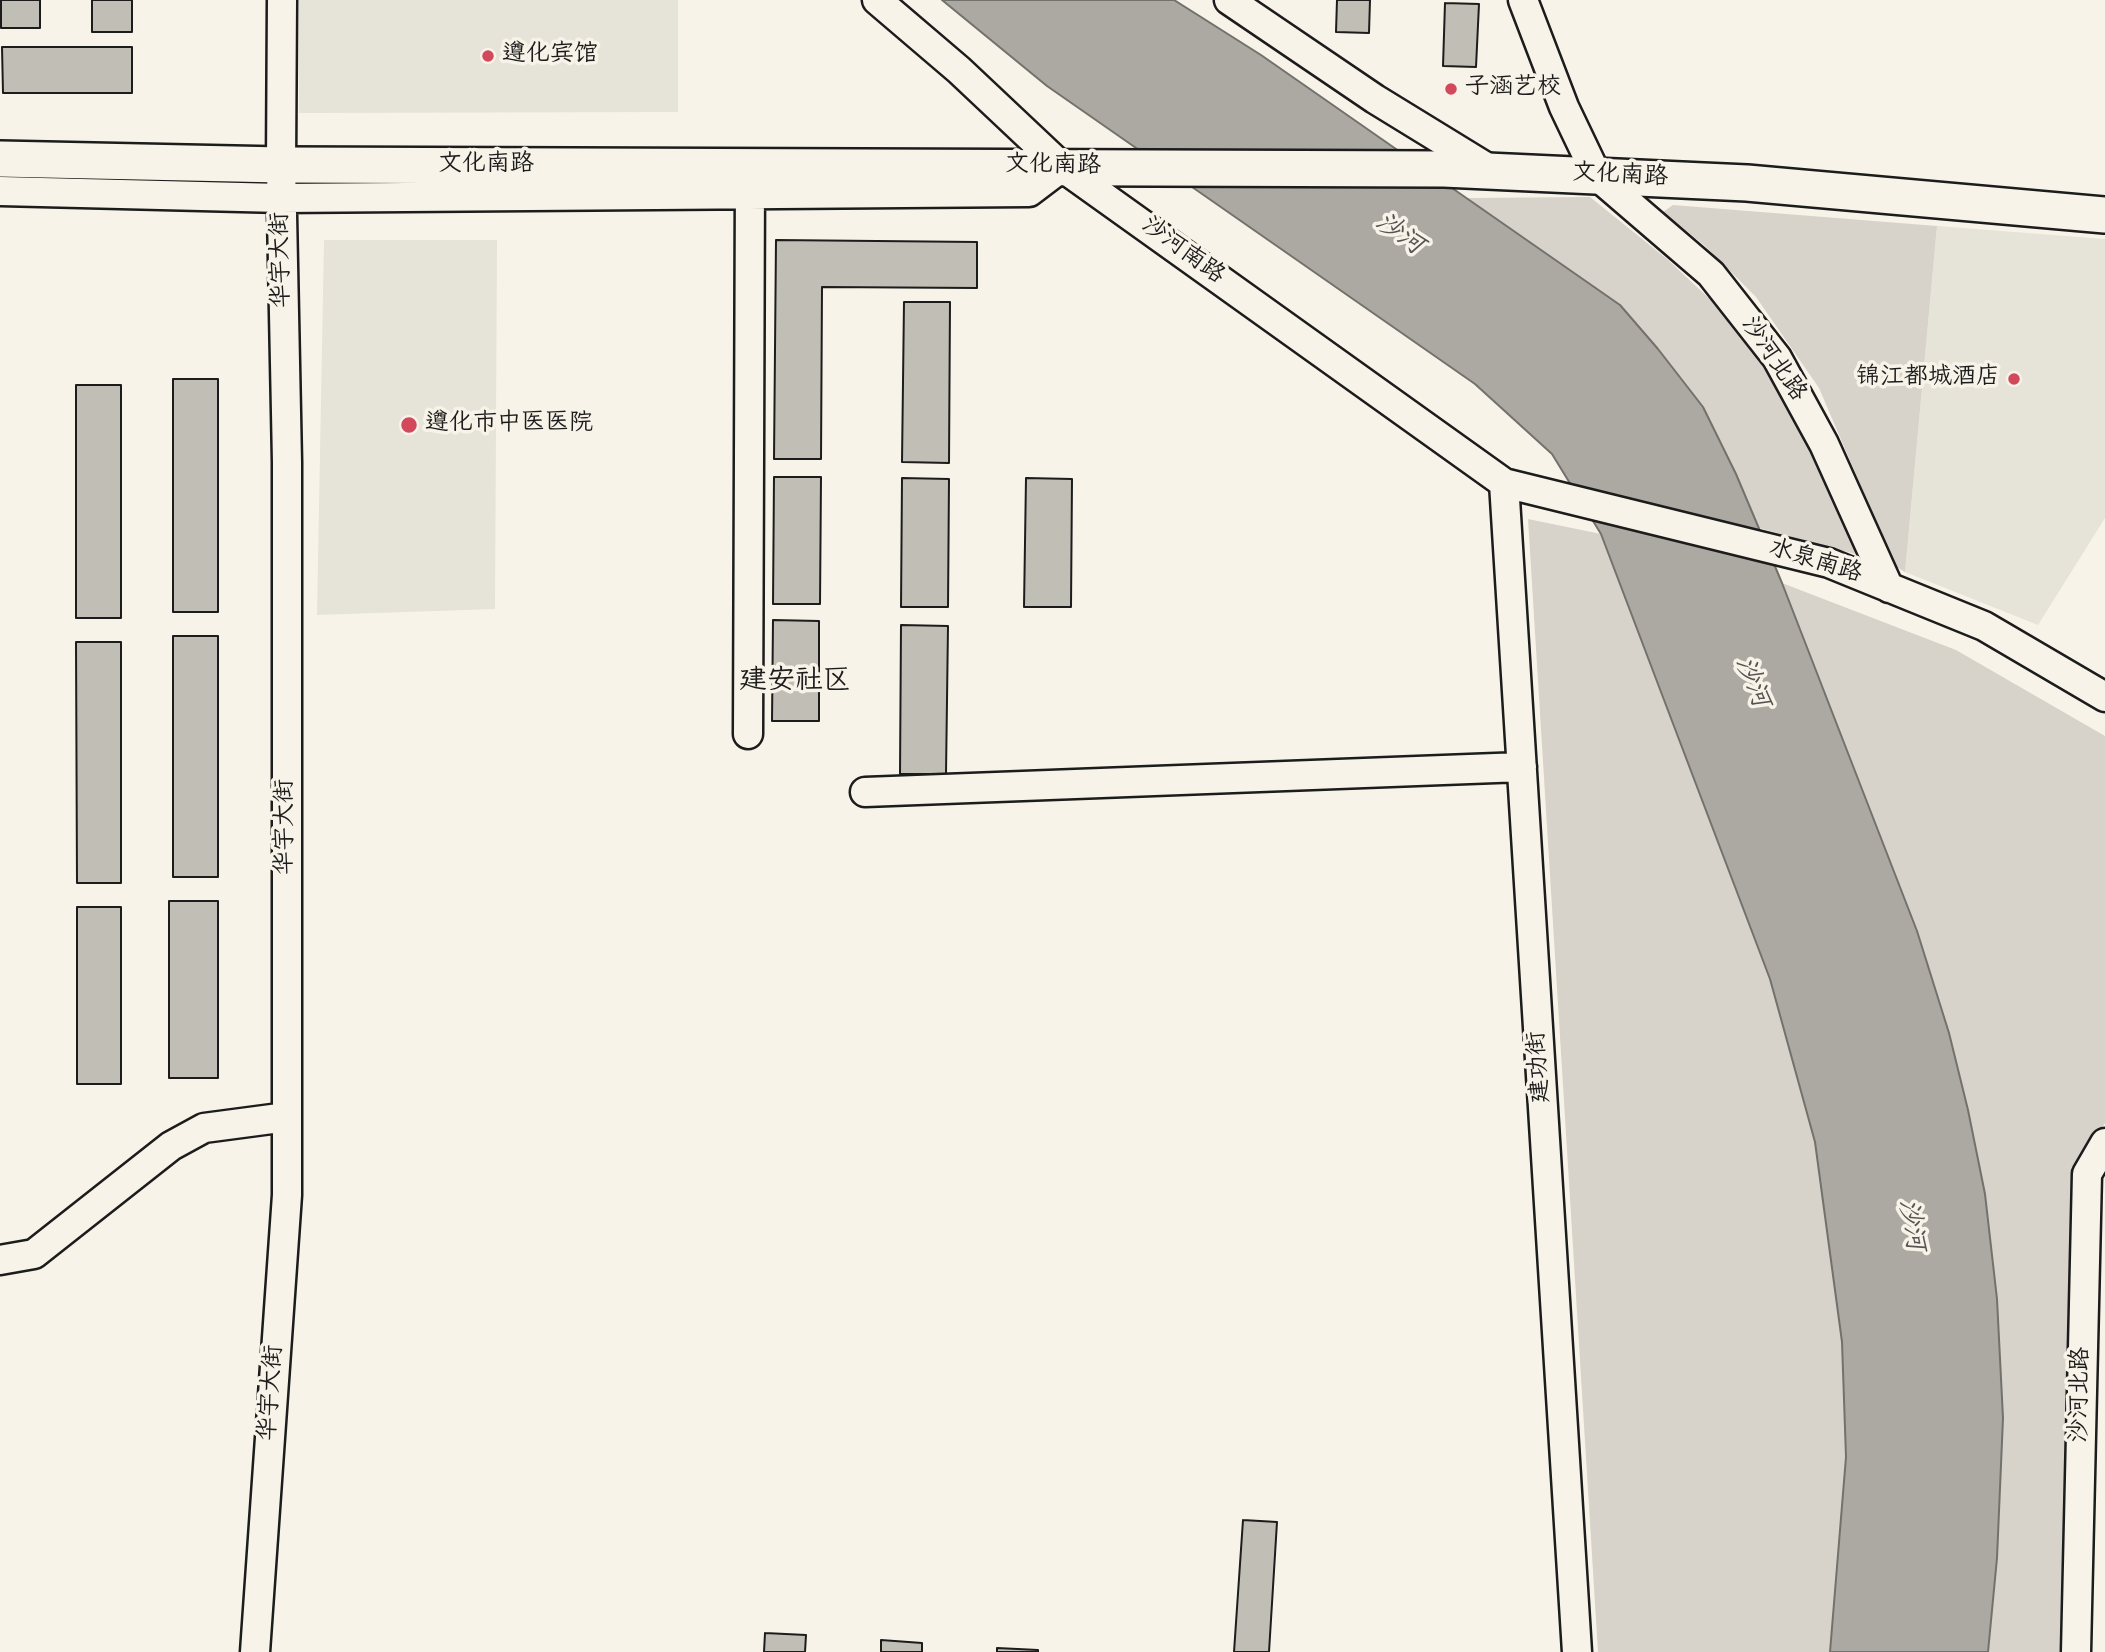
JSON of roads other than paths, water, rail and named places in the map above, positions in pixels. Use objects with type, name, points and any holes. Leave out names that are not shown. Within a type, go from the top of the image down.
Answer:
[{"type":"main road","name":"文化南路","points":[[0,159],[281,182],[751,166],[1444,169],[1747,183],[2105,215]]},
{"type":"street","name":"华宇大街","points":[[255,1652],[287,1195],[287,462],[281,182],[282,0]]},
{"type":"street","name":"沙河南路","points":[[877,0],[958,70],[1062,167],[1504,483]]},
{"type":"street","points":[[1229,0],[1375,99],[1494,172]]},
{"type":"street","points":[[1523,0],[1564,107],[1597,176]]},
{"type":"street","points":[[748,734],[751,166]]},
{"type":"street","points":[[0,191],[281,182],[1029,192],[1062,167]]},
{"type":"street","name":"沙河北路","points":[[1597,176],[1711,274],[1777,358],[1824,444],[1889,588]]},
{"type":"street","name":"水泉南路","points":[[1504,483],[1829,563],[1984,626],[2105,696]]},
{"type":"street","name":"建功街","points":[[1504,483],[1577,1652]]},
{"type":"street","points":[[864,792],[1522,767]]},
{"type":"street","points":[[0,1260],[34,1254],[171,1146],[204,1128],[287,1117]]},
{"type":"street","name":"沙河北路","points":[[2076,1652],[2087,1174],[2105,1143]]},
{"type":"water","name":"沙河","points":[[942,0],[1174,0],[1261,55],[1620,305],[1703,407],[1736,474],[1782,583],[1917,931],[1949,1033],[1968,1110],[1985,1194],[1997,1299],[2003,1418],[1997,1558],[1988,1652],[1830,1652],[1846,1457],[1842,1342],[1815,1142],[1770,979],[1601,534],[1552,454],[1475,384],[1047,86]]},
{"type":"place","name":"遵化宾馆","points":[[488,56]]},
{"type":"place","name":"子涵艺校","points":[[1451,89]]},
{"type":"place","name":"锦江都城酒店","points":[[2014,379]]},
{"type":"place","name":"遵化市中医医院","points":[[409,425]]},
{"type":"district","name":"建安社区","points":[[795,683]]}]
